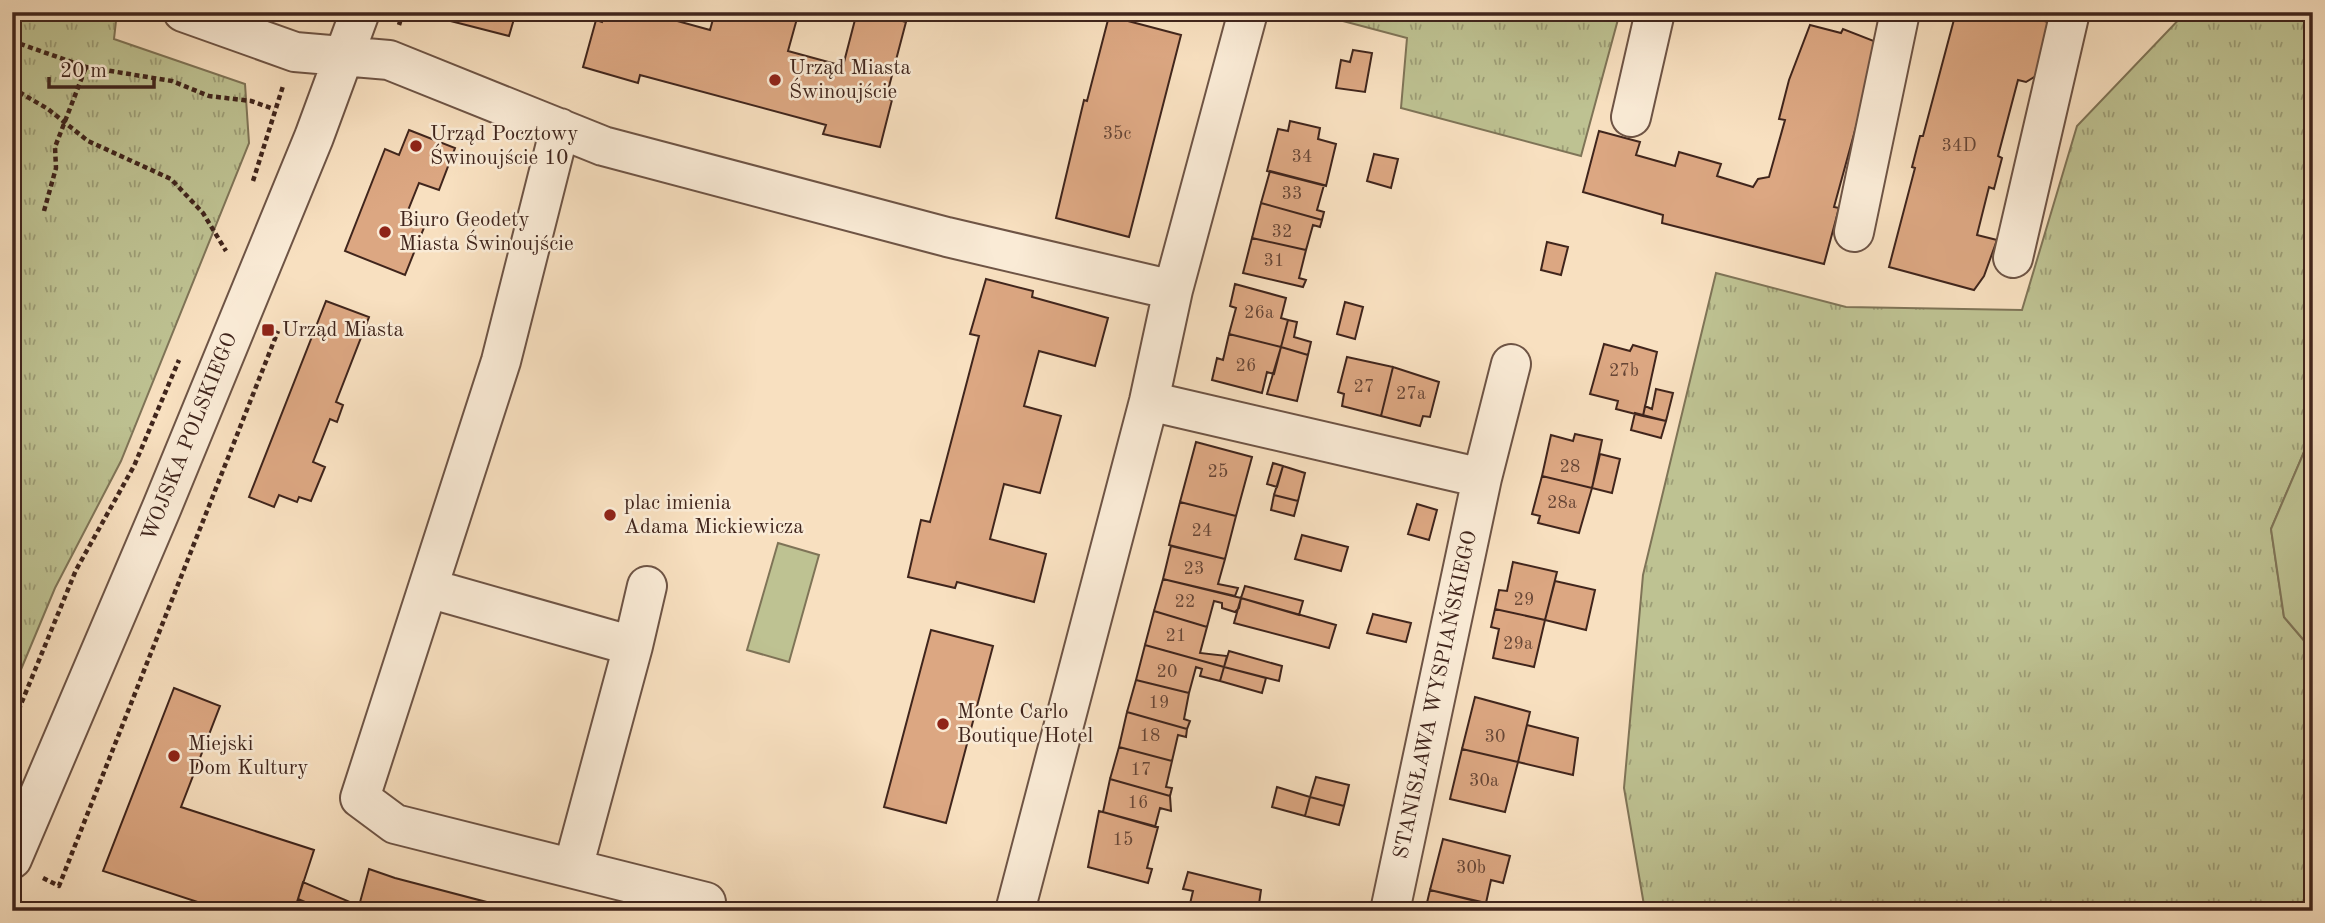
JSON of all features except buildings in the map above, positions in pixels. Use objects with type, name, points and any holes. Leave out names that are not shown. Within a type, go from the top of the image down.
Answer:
[{"type":"street","points":[[183,12],[295,52],[345,54],[389,60],[603,146],[947,237],[1173,290]]},
{"type":"street","name":"WOJSKA POLSKIEGO","points":[[24,866],[162,507],[309,150],[360,12]]},
{"type":"street","points":[[1015,911],[1149,401],[1173,290],[1248,12]]},
{"type":"street","points":[[1632,117],[1655,12]]},
{"type":"street","points":[[1854,232],[1900,12]]},
{"type":"street","points":[[2013,258],[2070,12]]},
{"type":"street","points":[[560,128],[501,361],[360,798],[394,824],[706,902]]},
{"type":"street","name":"STANISŁAWA WYSPIAŃSKIEGO","points":[[1390,911],[1482,478],[1511,364]]},
{"type":"street","points":[[1149,401],[1482,478]]},
{"type":"street","points":[[573,869],[647,586]]},
{"type":"street","points":[[428,588],[633,646]]},
{"type":"path","points":[[12,41],[86,67],[172,81],[209,96],[250,101],[274,109]]},
{"type":"path","points":[[250,191],[274,109],[295,52]]},
{"type":"path","points":[[44,211],[56,168],[55,147],[86,67]]},
{"type":"path","points":[[12,88],[66,123],[88,141],[171,179],[202,213],[226,251]]},
{"type":"path","points":[[221,262],[231,239]]},
{"type":"path","points":[[24,866],[60,886],[278,330]]},
{"type":"path","points":[[12,726],[76,570],[134,466],[182,351]]},
{"type":"green space","points":[[12,12],[117,12],[114,39],[245,84],[249,143],[121,461],[55,588],[12,691]]},
{"type":"green space","points":[[1309,12],[1620,12],[1581,156],[1401,108],[1407,38]]},
{"type":"green space","points":[[2186,12],[2313,12],[2313,431],[2271,529],[2284,617],[2313,651],[2313,911],[1645,911],[1624,788],[1643,575],[1716,273],[1846,307],[2022,310],[2077,126]]},
{"type":"green space","points":[[2313,431],[2313,651],[2284,617],[2271,529]]},
{"type":"green space","points":[[778,543],[819,555],[789,662],[747,650]]},
{"type":"place","name":"Urząd Miasta Świnoujście","points":[[775,80]]},
{"type":"place","name":"Urząd Pocztowy Świnoujście 10","points":[[416,146]]},
{"type":"place","name":"Biuro Geodety Miasta Świnoujście","points":[[385,232]]},
{"type":"place","name":"Urząd Miasta","points":[[268,330]]},
{"type":"place","name":"plac imienia Adama Mickiewicza","points":[[610,515]]},
{"type":"place","name":"Monte Carlo Boutique Hotel","points":[[943,724]]},
{"type":"place","name":"Miejski Dom Kultury","points":[[174,756]]}]
